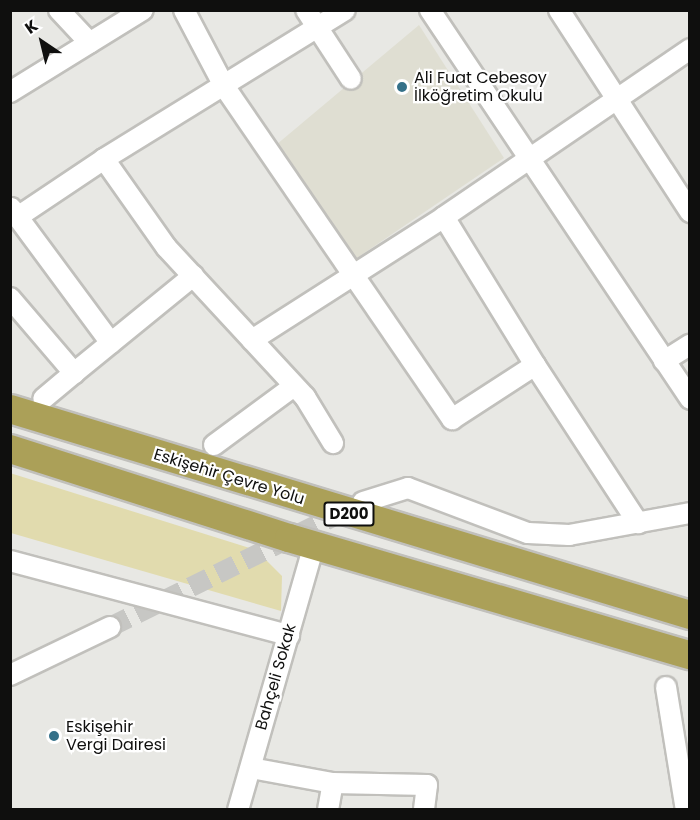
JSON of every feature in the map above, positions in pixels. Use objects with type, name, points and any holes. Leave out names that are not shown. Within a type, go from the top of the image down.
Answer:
[{"type":"highway","name":"Eskişehir Çevre Yolu","points":[[10,409],[690,615]]},
{"type":"highway","name":"D200","points":[[10,449],[314,545],[690,655]]},
{"type":"street","points":[[59,10],[90,43]]},
{"type":"street","points":[[10,92],[142,10]]},
{"type":"street","points":[[184,10],[224,86],[355,274],[452,419],[535,364]]},
{"type":"street","points":[[306,10],[351,79]]},
{"type":"street","points":[[111,343],[15,211],[318,29],[345,10]]},
{"type":"street","points":[[430,10],[690,399]]},
{"type":"street","points":[[559,10],[690,212]]},
{"type":"street","points":[[252,340],[444,217],[690,48]]},
{"type":"street","points":[[104,159],[166,247],[294,386],[333,443]]},
{"type":"street","points":[[444,217],[535,364],[638,523]]},
{"type":"street","points":[[43,399],[193,276]]},
{"type":"street","points":[[10,298],[74,374]]},
{"type":"street","points":[[664,361],[690,345]]},
{"type":"street","points":[[214,445],[294,386]]},
{"type":"street","points":[[363,502],[408,488],[528,533],[569,535],[690,513]]},
{"type":"street","name":"Bahçeli Sokak","points":[[238,810],[314,545]]},
{"type":"street","points":[[10,561],[289,635]]},
{"type":"street","points":[[10,675],[110,627]]},
{"type":"street","points":[[666,687],[686,810]]},
{"type":"street","points":[[251,768],[333,783],[428,785],[424,810]]},
{"type":"street","points":[[328,810],[333,783]]},
{"type":"shaded area","name":"Ali Fuat Cebesoy İlköğretim Okulu","points":[[419,25],[504,158],[351,262],[270,150]]},
{"type":"shaded area","points":[[10,473],[256,550],[282,576],[281,611],[11,533]]},
{"type":"tunnel","points":[[110,627],[349,509]]},
{"type":"place","name":"Ali Fuat Cebesoy İlköğretim Okulu","points":[[402,87]]},
{"type":"place","name":"Eskişehir Vergi Dairesi","points":[[54,736]]}]
